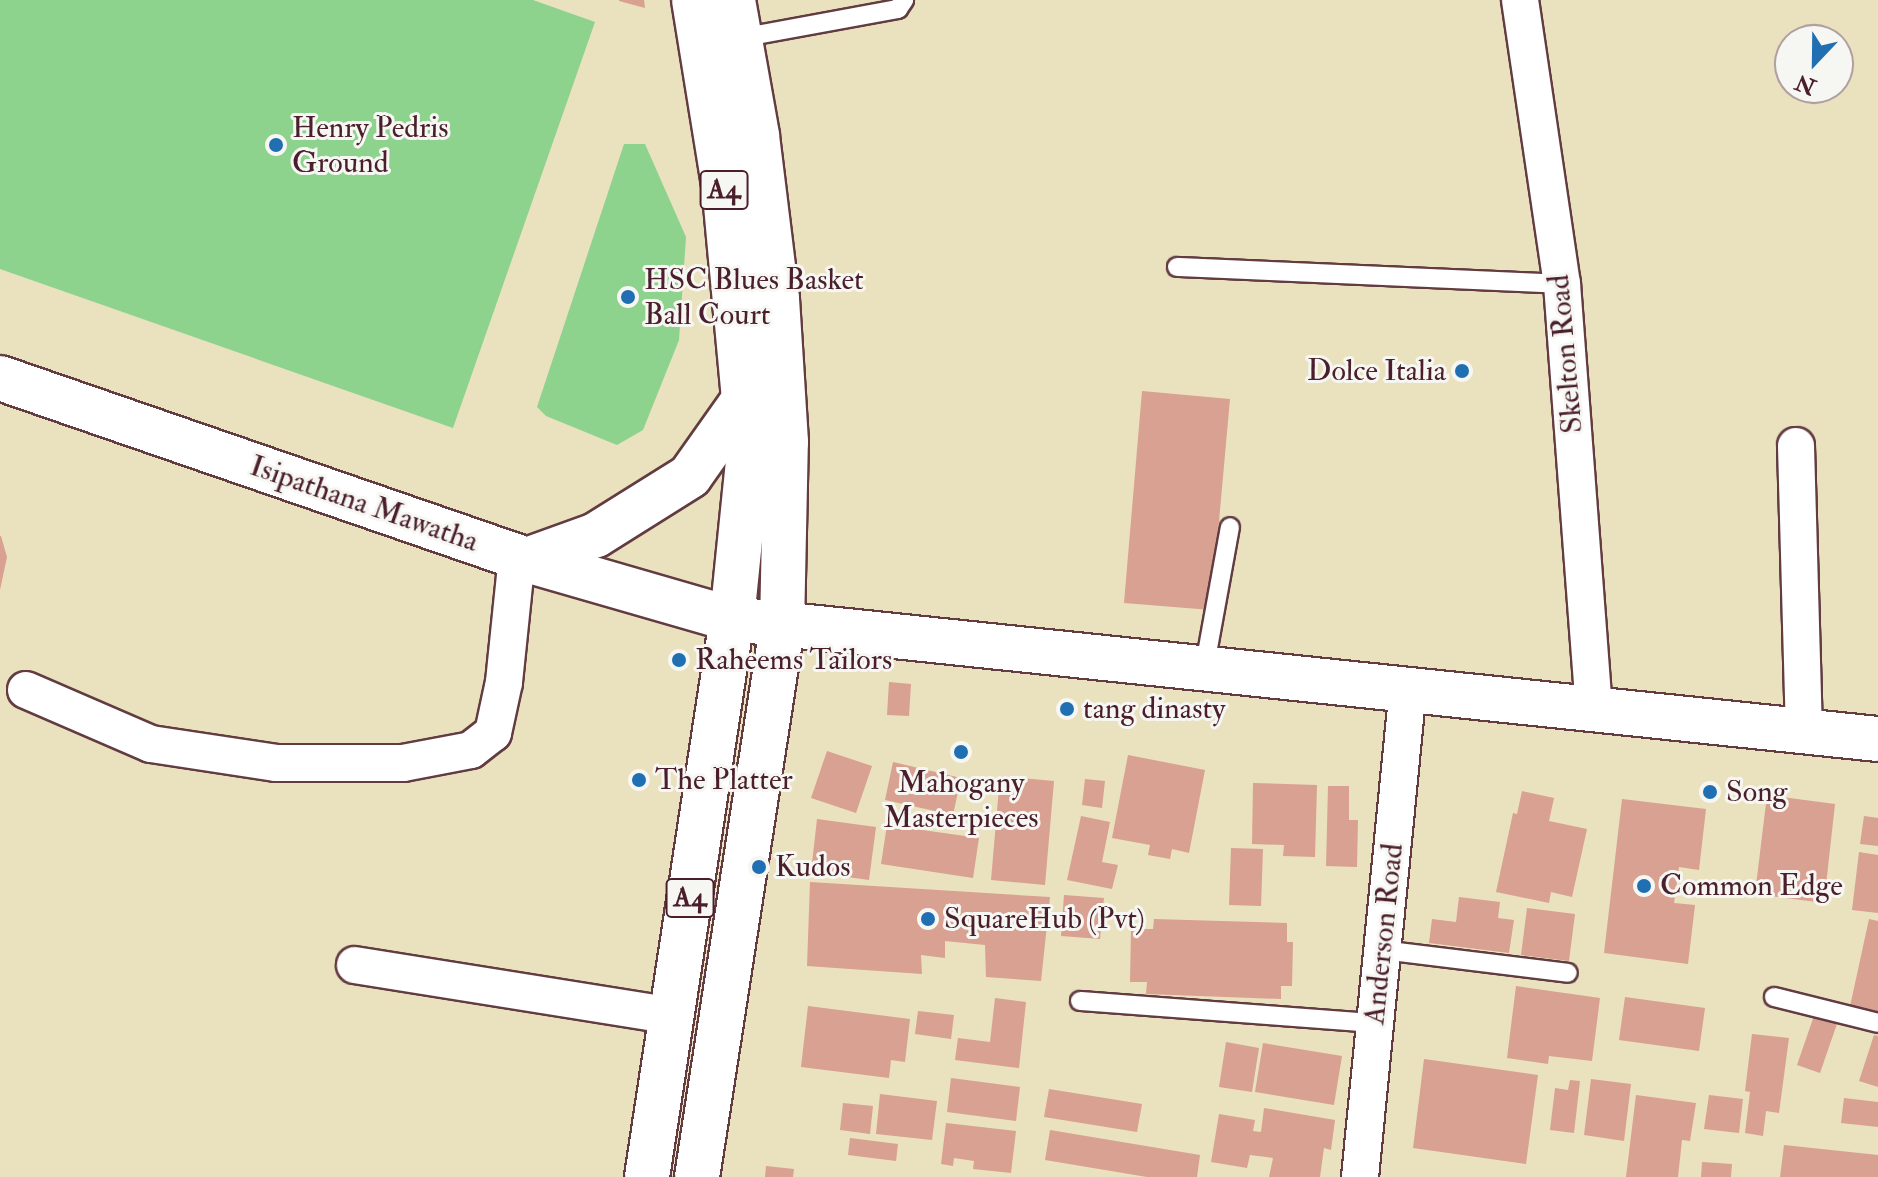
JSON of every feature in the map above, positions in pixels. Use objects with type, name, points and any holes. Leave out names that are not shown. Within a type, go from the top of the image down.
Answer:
[{"type":"main road","name":"A4","points":[[647,1177],[732,619],[749,453],[724,185],[694,0]]},
{"type":"main road","name":"A4","points":[[697,1177],[782,627],[786,442],[777,299],[757,135],[736,19]]},
{"type":"main road","name":"Isipathana Mawatha","points":[[0,378],[522,559],[732,619],[782,627],[1878,739]]},
{"type":"main road","points":[[522,559],[596,535],[690,476],[746,397]]},
{"type":"street","name":"Skelton Road","points":[[1520,0],[1562,284],[1594,710]]},
{"type":"street","points":[[1796,446],[1804,731]]},
{"type":"street","points":[[26,690],[151,744],[276,763],[403,763],[471,750],[493,733],[504,682],[522,559]]},
{"type":"street","name":"Anderson Road","points":[[1360,1177],[1408,691]]},
{"type":"street","points":[[355,965],[673,1016]]},
{"type":"lane","points":[[736,19],[898,9],[904,0]]},
{"type":"lane","points":[[1177,267],[1562,284]]},
{"type":"lane","points":[[1204,670],[1230,527]]},
{"type":"lane","points":[[1382,950],[1568,973]]},
{"type":"lane","points":[[1774,997],[1878,1023]]},
{"type":"lane","points":[[1080,1001],[1375,1023]]},
{"type":"green space","name":"Henry Pedris Ground","points":[[0,0],[533,0],[595,22],[453,428],[0,269]]},
{"type":"green space","name":"HSC Blues Basket Ball Court","points":[[624,144],[645,144],[686,237],[679,340],[643,430],[617,445],[546,416],[537,407]]},
{"type":"building","points":[[644,0],[645,8],[619,1]]},
{"type":"building","points":[[1142,391],[1230,399],[1211,610],[1124,603]]},
{"type":"building","points":[[0,536],[7,557],[0,590]]},
{"type":"building","points":[[889,682],[911,684],[909,716],[887,715]]},
{"type":"building","points":[[827,751],[872,766],[856,813],[811,798]]},
{"type":"building","points":[[1128,755],[1205,770],[1189,853],[1172,849],[1170,859],[1148,855],[1150,845],[1112,838]]},
{"type":"building","points":[[893,762],[961,778],[953,815],[885,800]]},
{"type":"building","points":[[1000,776],[1054,781],[1045,885],[991,880]]},
{"type":"building","points":[[1085,779],[1105,781],[1102,808],[1082,805]]},
{"type":"building","points":[[1253,783],[1317,785],[1315,857],[1283,856],[1284,845],[1252,844]]},
{"type":"building","points":[[1328,786],[1349,786],[1349,820],[1358,820],[1357,867],[1326,866]]},
{"type":"building","points":[[1522,791],[1554,798],[1549,821],[1587,829],[1572,897],[1551,892],[1549,903],[1496,892],[1513,813],[1517,814]]},
{"type":"building","points":[[1767,795],[1835,804],[1824,903],[1755,894]]},
{"type":"building","name":"Common Edge","points":[[1622,799],[1706,809],[1699,870],[1679,867],[1674,903],[1695,905],[1688,964],[1604,953]]},
{"type":"building","points":[[1081,816],[1110,822],[1102,862],[1118,865],[1112,889],[1067,880]]},
{"type":"building","points":[[1864,816],[1878,818],[1878,846],[1860,844]]},
{"type":"building","points":[[817,819],[876,827],[869,880],[811,872]]},
{"type":"building","points":[[887,825],[979,838],[973,878],[881,864]]},
{"type":"building","points":[[1231,848],[1263,849],[1261,906],[1229,905]]},
{"type":"building","points":[[1859,852],[1878,855],[1878,913],[1852,910]]},
{"type":"building","name":"SquareHub (Pvt)","points":[[810,882],[1050,897],[1041,981],[986,977],[985,945],[945,941],[945,958],[921,955],[922,974],[807,966]]},
{"type":"building","points":[[1064,895],[1104,898],[1100,939],[1061,936]]},
{"type":"building","points":[[1459,897],[1500,902],[1498,918],[1514,920],[1509,953],[1429,943],[1432,919],[1456,922]]},
{"type":"building","points":[[1527,908],[1575,914],[1569,961],[1521,955]]},
{"type":"building","points":[[1154,919],[1287,923],[1287,942],[1293,942],[1292,986],[1281,986],[1281,999],[1146,994],[1147,982],[1130,982],[1131,929],[1153,929]]},
{"type":"building","points":[[1869,919],[1878,921],[1878,1017],[1849,1011]]},
{"type":"building","points":[[1516,986],[1600,998],[1592,1061],[1549,1056],[1548,1064],[1507,1058]]},
{"type":"building","points":[[1625,997],[1705,1008],[1699,1051],[1619,1040]]},
{"type":"building","points":[[995,998],[1026,1002],[1019,1068],[955,1060],[958,1038],[990,1042]]},
{"type":"building","points":[[808,1006],[910,1019],[905,1062],[891,1060],[889,1078],[801,1067]]},
{"type":"building","points":[[1816,1010],[1839,1018],[1820,1073],[1797,1065]]},
{"type":"building","points":[[918,1011],[954,1015],[951,1039],[915,1034]]},
{"type":"building","points":[[1752,1034],[1789,1038],[1779,1113],[1766,1111],[1763,1136],[1745,1133],[1750,1092],[1745,1091]]},
{"type":"building","points":[[1874,1035],[1878,1036],[1878,1087],[1859,1081]]},
{"type":"building","points":[[1226,1042],[1259,1048],[1252,1092],[1219,1087]]},
{"type":"building","points":[[1263,1043],[1342,1056],[1334,1105],[1255,1092]]},
{"type":"building","points":[[1424,1059],[1538,1075],[1526,1164],[1413,1148]]},
{"type":"building","points":[[951,1078],[1020,1087],[1016,1121],[947,1112]]},
{"type":"building","points":[[1591,1079],[1631,1084],[1624,1141],[1584,1135]]},
{"type":"building","points":[[1570,1080],[1580,1081],[1574,1133],[1550,1130],[1555,1088],[1568,1090]]},
{"type":"building","points":[[1049,1089],[1142,1104],[1137,1132],[1044,1117]]},
{"type":"building","points":[[880,1094],[937,1101],[932,1140],[876,1134]]},
{"type":"building","points":[[1636,1095],[1696,1103],[1690,1141],[1682,1140],[1678,1177],[1626,1177]]},
{"type":"building","points":[[1709,1095],[1743,1099],[1739,1133],[1704,1129]]},
{"type":"building","points":[[1844,1098],[1878,1102],[1878,1127],[1841,1123]]},
{"type":"building","points":[[843,1103],[873,1106],[870,1134],[840,1130]]},
{"type":"building","points":[[1264,1108],[1335,1120],[1331,1150],[1324,1148],[1320,1177],[1269,1177],[1273,1158],[1250,1155],[1247,1168],[1211,1162],[1219,1114],[1255,1120],[1253,1131],[1261,1132]]},
{"type":"building","points":[[946,1123],[1016,1131],[1011,1173],[973,1169],[974,1161],[954,1158],[953,1166],[941,1164]]},
{"type":"building","points":[[1050,1130],[1200,1155],[1197,1177],[1147,1177],[1045,1160]]},
{"type":"building","points":[[850,1138],[898,1144],[896,1161],[848,1155]]},
{"type":"building","points":[[1784,1145],[1878,1155],[1878,1177],[1780,1177]]},
{"type":"building","points":[[1702,1162],[1732,1164],[1731,1177],[1701,1177]]},
{"type":"building","points":[[766,1166],[794,1169],[793,1177],[765,1177]]},
{"type":"place","name":"Henry Pedris Ground","points":[[276,145]]},
{"type":"place","name":"HSC Blues Basket Ball Court","points":[[628,297]]},
{"type":"place","name":"Dolce Italia","points":[[1462,371]]},
{"type":"place","name":"Raheems Tailors","points":[[679,660]]},
{"type":"place","name":"tang dinasty","points":[[1067,709]]},
{"type":"place","name":"Mahogany Masterpieces","points":[[961,752]]},
{"type":"place","name":"The Platter","points":[[639,780]]},
{"type":"place","name":"Song","points":[[1710,792]]},
{"type":"place","name":"Kudos","points":[[759,867]]},
{"type":"place","name":"Common Edge","points":[[1644,886]]},
{"type":"place","name":"SquareHub (Pvt)","points":[[928,919]]}]
